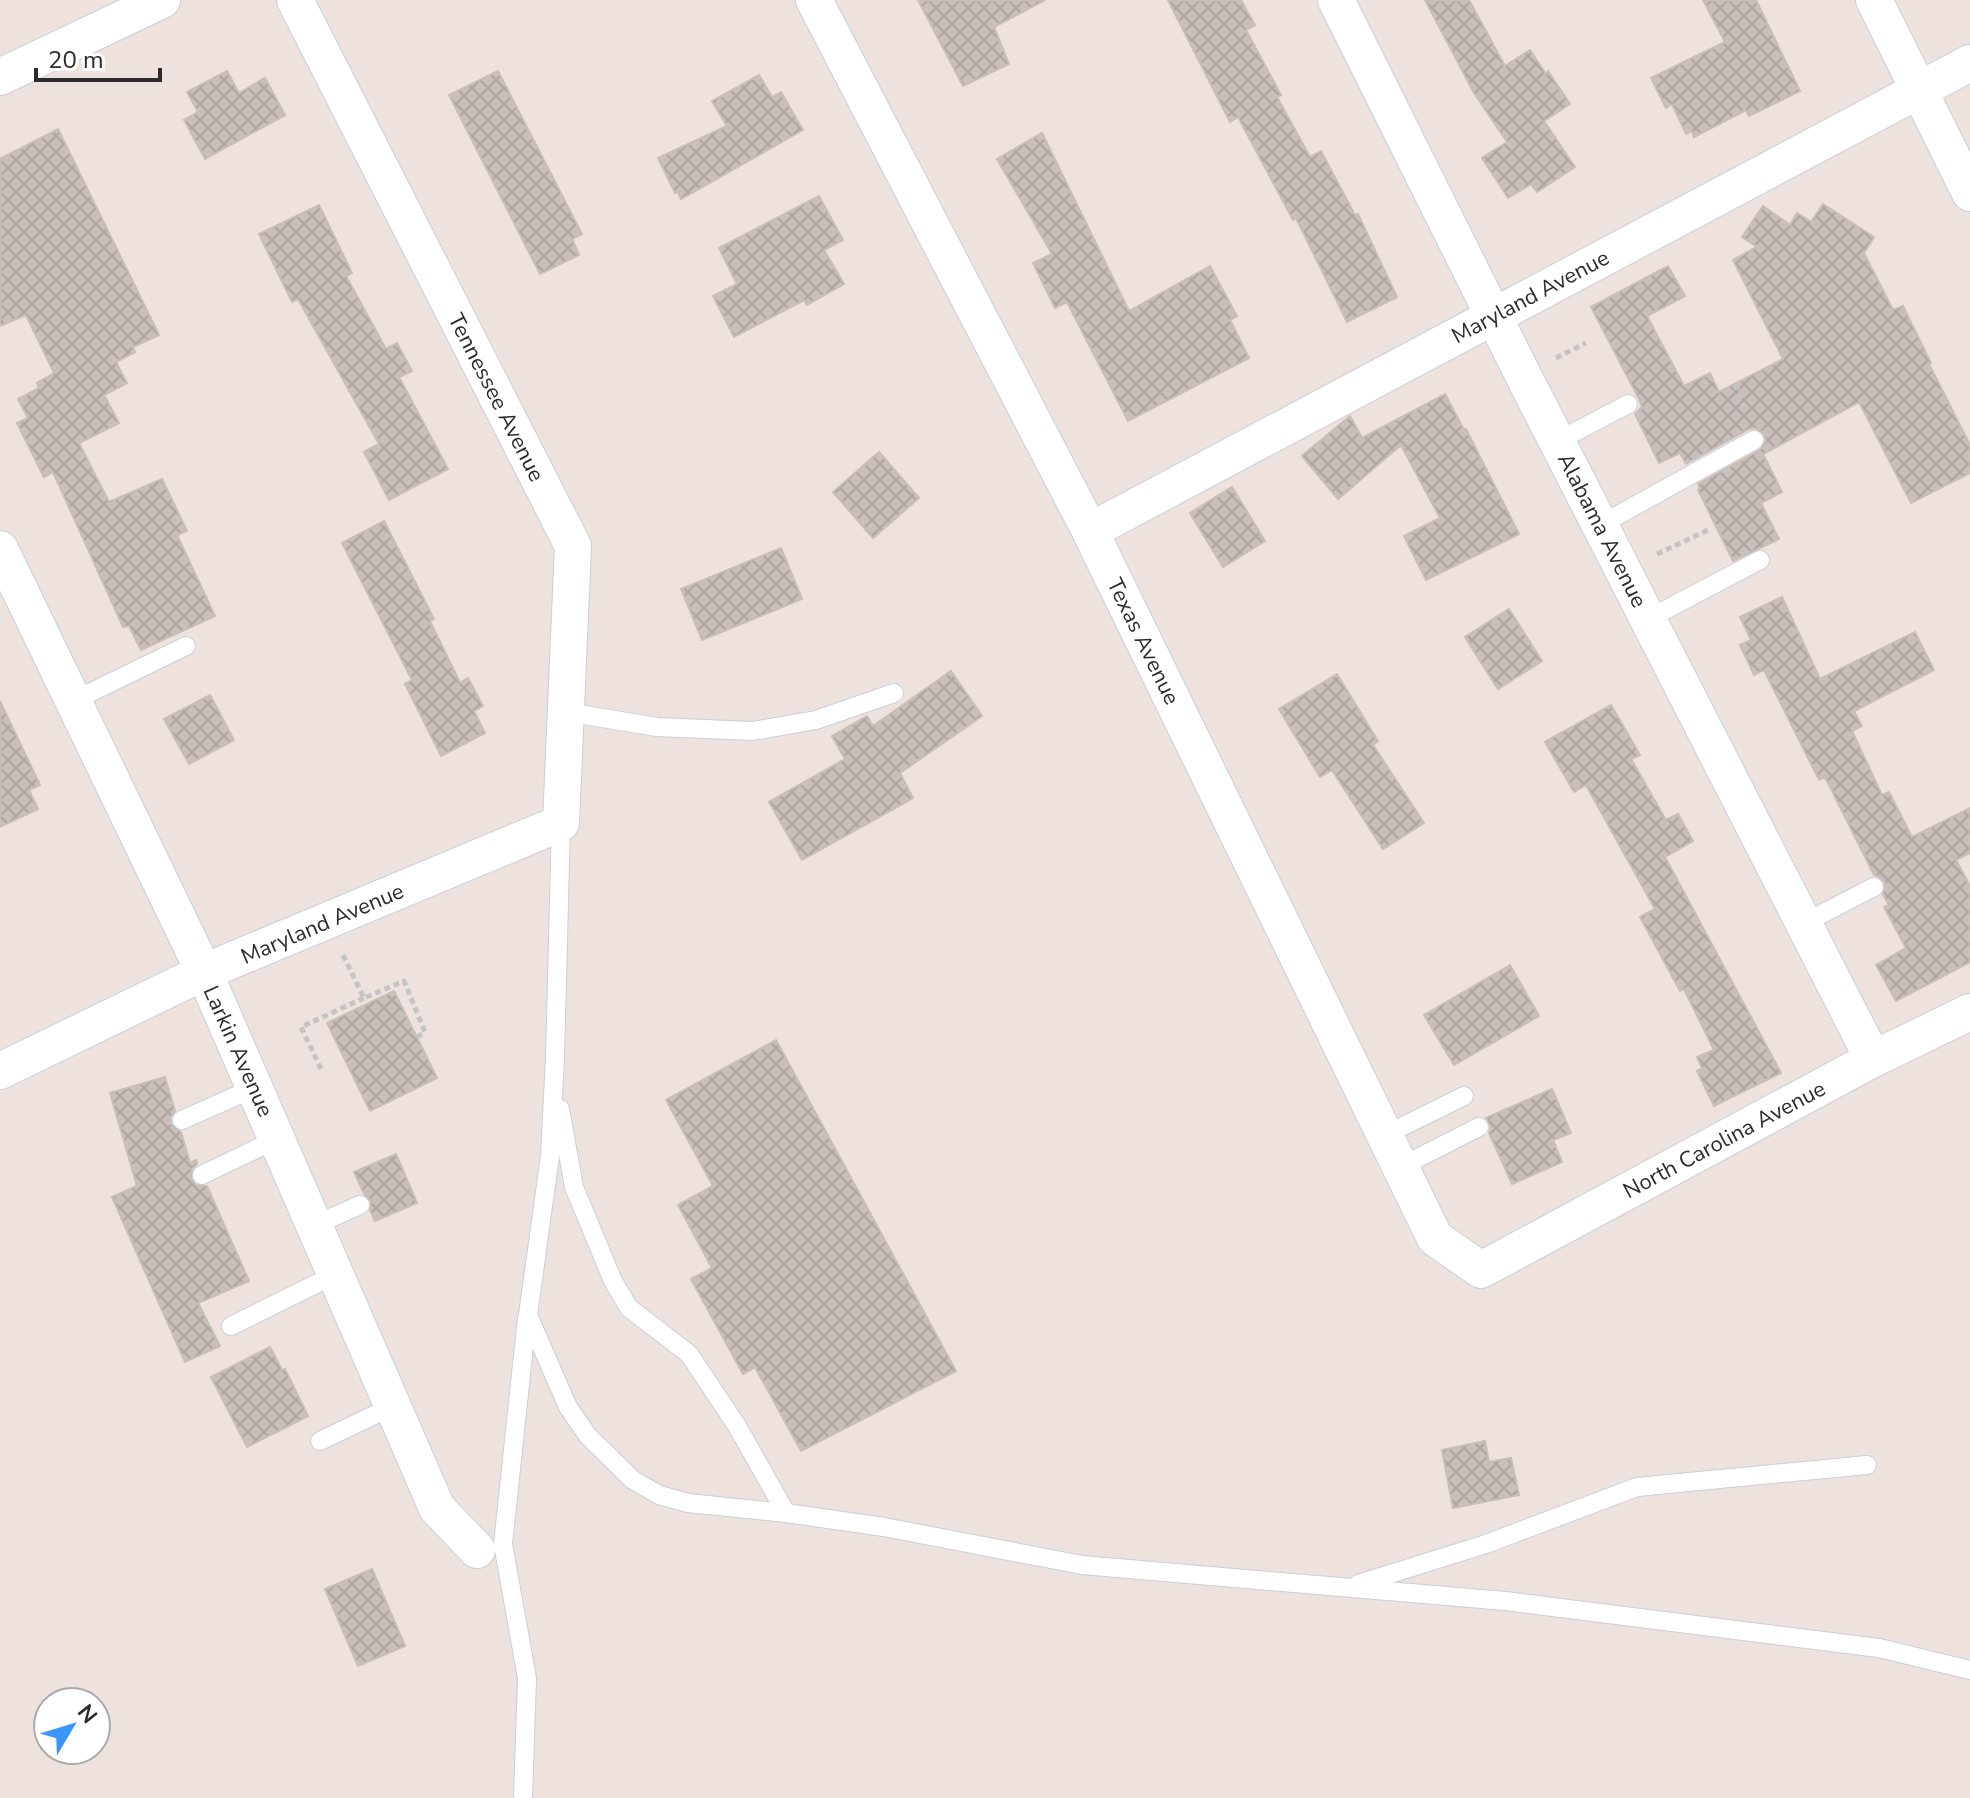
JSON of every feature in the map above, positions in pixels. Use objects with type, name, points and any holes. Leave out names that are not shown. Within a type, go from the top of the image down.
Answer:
[{"type":"street","points":[[0,77],[162,0]]},
{"type":"street","name":"Tennessee Avenue","points":[[295,0],[573,546],[561,823]]},
{"type":"street","name":"Texas Avenue","points":[[814,0],[1090,531],[1435,1238],[1481,1270]]},
{"type":"street","name":"Alabama Avenue","points":[[1336,0],[1493,315],[1873,1059]]},
{"type":"street","points":[[1874,0],[1970,193]]},
{"type":"street","name":"Maryland Avenue","points":[[1090,531],[1970,63]]},
{"type":"street","name":"Larkin Avenue","points":[[0,549],[204,972],[437,1508],[477,1550]]},
{"type":"street","name":"Maryland Avenue","points":[[0,1071],[204,972],[561,823]]},
{"type":"street","name":"North Carolina Avenue","points":[[1481,1270],[1873,1059],[1970,1012]]},
{"type":"lane","points":[[1558,441],[1628,404]]},
{"type":"lane","points":[[1600,525],[1754,440]]},
{"type":"lane","points":[[1648,619],[1760,560]]},
{"type":"lane","points":[[73,701],[186,646]]},
{"type":"lane","points":[[566,712],[657,727],[753,731],[816,720],[894,693]]},
{"type":"lane","points":[[523,1798],[527,1678],[503,1544],[528,1315],[550,1156],[555,1079],[561,823]]},
{"type":"lane","points":[[1804,923],[1874,887]]},
{"type":"lane","points":[[555,1079],[574,1187],[613,1281],[629,1308],[689,1354],[737,1426],[786,1513]]},
{"type":"lane","points":[[182,1120],[254,1088]]},
{"type":"lane","points":[[1392,1151],[1464,1096]]},
{"type":"lane","points":[[1392,1151],[1479,1127]]},
{"type":"lane","points":[[202,1175],[277,1139]]},
{"type":"lane","points":[[315,1225],[360,1205]]},
{"type":"lane","points":[[231,1326],[336,1274]]},
{"type":"lane","points":[[528,1315],[568,1407],[588,1436],[633,1480],[659,1495],[688,1503],[884,1527],[1082,1565],[1505,1601],[1879,1648],[1970,1670]]},
{"type":"lane","points":[[320,1441],[393,1406]]},
{"type":"lane","points":[[1348,1588],[1486,1544],[1637,1487],[1867,1465]]},
{"type":"path","points":[[1624,570],[1708,530]]},
{"type":"path","points":[[326,922],[364,998]]},
{"type":"path","points":[[321,1069],[301,1027],[404,981],[425,1032],[417,1037]]},
{"type":"building","points":[[918,0],[1045,0],[994,27],[1009,64],[963,86]]},
{"type":"building","points":[[1168,0],[1241,0],[1255,25],[1246,30],[1281,95],[1277,97],[1310,157],[1321,151],[1355,215],[1358,214],[1397,297],[1347,322],[1296,218],[1293,220],[1238,117],[1230,122]]},
{"type":"building","points":[[1425,0],[1469,0],[1505,66],[1530,50],[1570,104],[1544,121],[1575,167],[1537,192],[1531,184],[1508,198],[1482,158],[1507,142],[1474,93]]},
{"type":"building","points":[[1703,0],[1756,0],[1800,91],[1749,116],[1746,110],[1694,137],[1692,131],[1686,134],[1672,104],[1666,108],[1651,78],[1725,42]]},
{"type":"building","points":[[227,71],[239,93],[265,78],[285,115],[205,159],[184,120],[198,112],[187,92]]},
{"type":"building","points":[[498,71],[582,234],[572,239],[579,255],[540,274],[449,95]]},
{"type":"building","points":[[759,75],[772,97],[781,92],[803,130],[681,199],[658,158],[727,126],[712,101]]},
{"type":"building","points":[[58,129],[159,335],[133,347],[135,352],[116,362],[127,383],[104,395],[119,423],[79,443],[109,502],[162,479],[187,531],[177,535],[215,616],[141,650],[129,626],[123,627],[53,472],[44,477],[17,423],[28,418],[18,399],[39,388],[37,383],[54,373],[26,315],[0,326],[0,159]]},
{"type":"building","points":[[1042,133],[1129,311],[1210,266],[1237,316],[1230,320],[1249,358],[1128,421],[1067,302],[1055,308],[1033,263],[1052,254],[997,159]]},
{"type":"building","points":[[819,196],[843,240],[824,250],[844,284],[807,305],[804,300],[734,337],[713,296],[737,284],[719,248]]},
{"type":"building","points":[[1823,204],[1874,237],[1864,253],[1893,310],[1903,306],[1931,363],[1970,445],[1970,473],[1911,503],[1859,402],[1763,454],[1782,492],[1761,503],[1779,539],[1733,561],[1698,490],[1698,484],[1760,450],[1766,441],[1764,434],[1755,428],[1749,429],[1686,464],[1680,453],[1659,463],[1635,414],[1642,407],[1639,399],[1591,307],[1668,266],[1685,296],[1647,316],[1684,386],[1710,373],[1719,392],[1783,359],[1733,260],[1757,247],[1742,237],[1763,206],[1790,225],[1797,213],[1811,222]]},
{"type":"building","points":[[319,205],[352,273],[346,276],[386,349],[397,343],[412,371],[399,377],[448,469],[389,500],[364,452],[379,444],[298,299],[292,302],[259,234]]},
{"type":"building","points":[[1445,394],[1519,534],[1426,580],[1404,536],[1440,518],[1401,445],[1338,499],[1302,456],[1350,416],[1362,438]]},
{"type":"building","points":[[879,452],[919,498],[873,538],[833,492]]},
{"type":"building","points":[[1232,487],[1265,541],[1223,567],[1190,513]]},
{"type":"building","points":[[384,521],[434,619],[430,621],[460,683],[468,678],[483,706],[474,711],[485,733],[441,756],[405,684],[412,680],[342,543]]},
{"type":"building","points":[[781,548],[802,599],[702,640],[681,589]]},
{"type":"building","points":[[1782,597],[1820,679],[1915,632],[1934,670],[1854,711],[1862,726],[1852,731],[1882,795],[1889,792],[1912,837],[1970,808],[1970,853],[1956,860],[1970,886],[1970,962],[1896,1001],[1876,965],[1906,948],[1884,907],[1889,905],[1883,894],[1885,882],[1874,875],[1825,777],[1819,780],[1764,670],[1754,675],[1740,645],[1751,640],[1740,617]]},
{"type":"building","points":[[1509,609],[1542,661],[1498,689],[1465,637]]},
{"type":"building","points":[[951,671],[982,716],[900,773],[913,798],[802,860],[769,802],[845,759],[832,736],[867,716],[873,726]]},
{"type":"building","points":[[1337,674],[1378,741],[1373,745],[1424,823],[1383,849],[1332,770],[1320,777],[1279,709]]},
{"type":"building","points":[[210,695],[234,740],[189,764],[164,719]]},
{"type":"building","points":[[0,701],[40,785],[29,790],[38,809],[0,827]]},
{"type":"building","points":[[1611,705],[1640,755],[1631,759],[1666,820],[1678,814],[1693,841],[1665,857],[1781,1073],[1714,1106],[1697,1071],[1702,1068],[1697,1057],[1714,1050],[1684,989],[1680,991],[1640,917],[1655,909],[1586,785],[1574,792],[1545,742]]},
{"type":"building","points":[[1510,965],[1539,1016],[1454,1065],[1424,1015]]},
{"type":"building","points":[[394,991],[437,1078],[370,1111],[327,1023]]},
{"type":"building","points":[[776,1040],[956,1371],[801,1451],[755,1367],[743,1374],[691,1279],[712,1268],[678,1205],[713,1186],[666,1100]]},
{"type":"building","points":[[165,1077],[175,1111],[170,1118],[171,1124],[181,1132],[190,1163],[196,1160],[191,1179],[196,1185],[207,1186],[249,1281],[198,1303],[220,1346],[185,1362],[112,1197],[137,1186],[110,1093]]},
{"type":"building","points":[[1552,1089],[1571,1133],[1553,1140],[1562,1162],[1512,1184],[1489,1133],[1491,1127],[1486,1118]]},
{"type":"building","points":[[396,1154],[417,1203],[375,1221],[370,1210],[371,1201],[364,1194],[354,1172]]},
{"type":"building","points":[[270,1347],[282,1370],[285,1369],[308,1416],[247,1447],[211,1377]]},
{"type":"building","points":[[1485,1441],[1489,1462],[1511,1458],[1519,1495],[1453,1508],[1442,1450]]},
{"type":"building","points":[[372,1569],[405,1646],[358,1666],[325,1589]]}]
